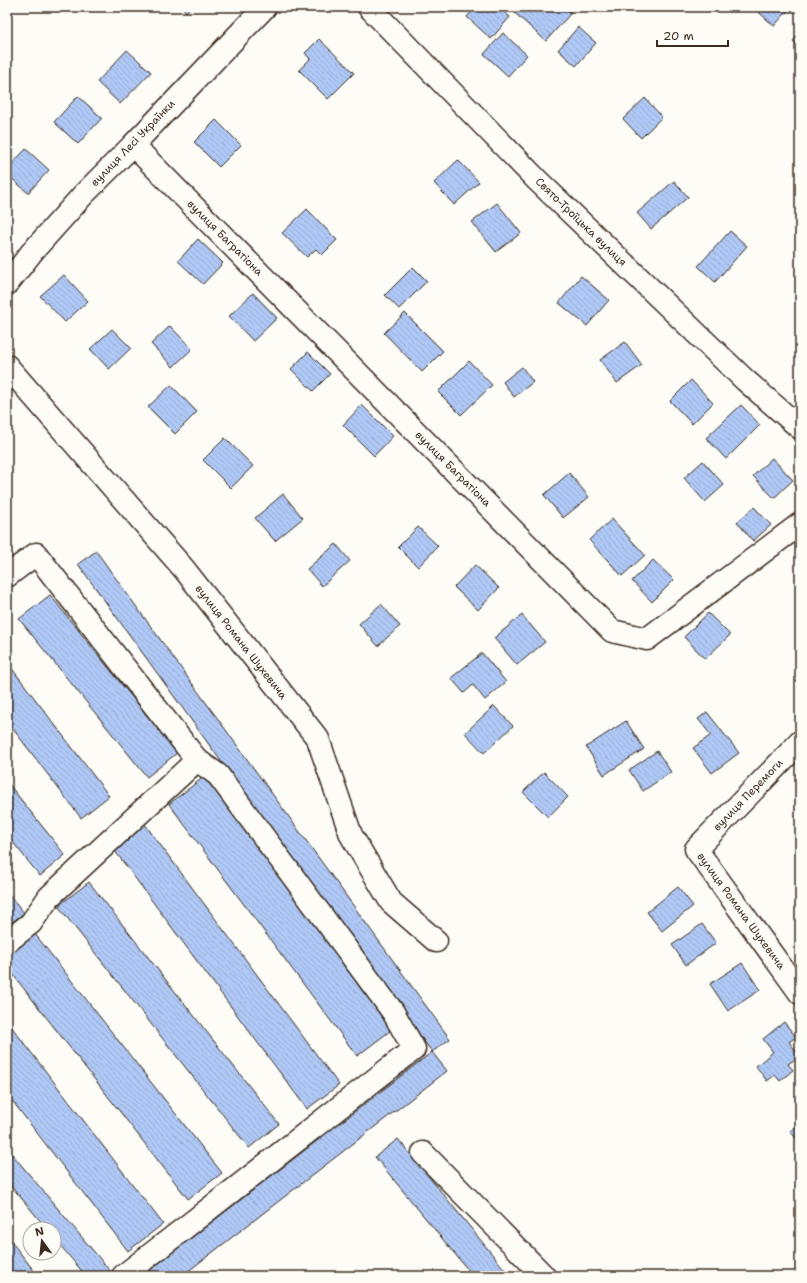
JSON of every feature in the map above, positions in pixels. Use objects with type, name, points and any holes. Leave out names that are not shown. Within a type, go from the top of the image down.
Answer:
[{"type":"street","name":"вулиця Лесі Українки","points":[[7,284],[32,252],[83,195],[265,7]]},
{"type":"street","name":"Свято-Троїцька вулиця","points":[[369,7],[538,180],[745,380],[800,428]]},
{"type":"street","name":"вулиця Багратіона","points":[[133,145],[612,631],[647,639],[800,524]]},
{"type":"street","name":"вулиця Романа Шухевича","points":[[7,366],[184,569],[318,739],[351,835],[391,902],[436,941]]},
{"type":"street","points":[[7,576],[36,554],[197,760],[218,775],[393,1012],[414,1049],[123,1276]]},
{"type":"street","name":"вулиця Перемоги","points":[[696,849],[800,742]]},
{"type":"street","points":[[7,942],[31,923],[48,897],[197,760]]},
{"type":"street","name":"вулиця Романа Шухевича","points":[[696,849],[800,993]]},
{"type":"street","points":[[423,1153],[544,1276]]},
{"type":"building","points":[[182,7],[191,7],[186,12]]},
{"type":"building","points":[[476,7],[499,7],[510,17],[491,39],[467,17]]},
{"type":"building","points":[[508,7],[565,7],[571,13],[546,41]]},
{"type":"building","points":[[753,7],[791,7],[774,26]]},
{"type":"building","points":[[578,27],[596,43],[576,66],[558,50]]},
{"type":"building","points":[[503,33],[527,55],[508,76],[484,54]]},
{"type":"building","points":[[800,34],[800,47],[793,41]]},
{"type":"building","points":[[319,39],[354,73],[328,99],[299,70],[310,59],[305,53]]},
{"type":"building","points":[[127,50],[151,72],[120,104],[97,82]]},
{"type":"building","points":[[78,96],[102,118],[78,144],[54,122]]},
{"type":"building","points":[[645,98],[662,117],[641,138],[623,119]]},
{"type":"building","points":[[216,120],[241,145],[219,167],[194,142]]},
{"type":"building","points":[[26,149],[49,170],[28,193],[7,174],[7,169]]},
{"type":"building","points":[[458,160],[479,182],[454,205],[434,183]]},
{"type":"building","points":[[674,181],[688,197],[651,229],[637,213]]},
{"type":"building","points":[[497,203],[521,233],[496,252],[472,222]]},
{"type":"building","points":[[307,209],[337,240],[322,255],[316,249],[307,257],[282,233]]},
{"type":"building","points":[[730,231],[747,246],[715,282],[698,266]]},
{"type":"building","points":[[198,239],[223,263],[203,284],[178,261]]},
{"type":"building","points":[[413,267],[427,281],[399,309],[385,295]]},
{"type":"building","points":[[64,275],[88,301],[65,322],[40,296]]},
{"type":"building","points":[[581,276],[609,300],[587,326],[559,303]]},
{"type":"building","points":[[253,293],[277,318],[253,341],[229,316]]},
{"type":"building","points":[[405,313],[443,351],[422,372],[384,333]]},
{"type":"building","points":[[170,326],[192,349],[173,367],[151,344]]},
{"type":"building","points":[[112,329],[131,348],[109,369],[90,349]]},
{"type":"building","points":[[625,342],[642,365],[617,383],[600,360]]},
{"type":"building","points":[[308,352],[330,374],[313,391],[291,369]]},
{"type":"building","points":[[469,361],[492,385],[461,415],[438,392]]},
{"type":"building","points":[[522,367],[533,382],[514,397],[503,382]]},
{"type":"building","points":[[691,380],[713,403],[692,424],[670,401]]},
{"type":"building","points":[[171,385],[197,412],[175,434],[148,407]]},
{"type":"building","points":[[362,405],[393,436],[374,456],[343,425]]},
{"type":"building","points":[[741,405],[760,425],[726,459],[706,438]]},
{"type":"building","points":[[225,438],[253,466],[231,488],[203,460]]},
{"type":"building","points":[[772,458],[793,480],[774,498],[753,476]]},
{"type":"building","points":[[703,461],[724,485],[705,502],[684,478]]},
{"type":"building","points":[[569,473],[589,497],[563,518],[544,495]]},
{"type":"building","points":[[283,494],[303,518],[275,541],[255,518]]},
{"type":"building","points":[[754,507],[771,525],[753,541],[737,522]]},
{"type":"building","points":[[612,519],[645,555],[622,576],[589,540]]},
{"type":"building","points":[[418,527],[438,546],[418,567],[398,547]]},
{"type":"building","points":[[336,544],[350,561],[322,586],[307,569]]},
{"type":"building","points":[[96,551],[450,1039],[432,1052],[78,564]]},
{"type":"building","points":[[653,560],[674,580],[652,602],[632,581]]},
{"type":"building","points":[[475,565],[499,588],[478,610],[454,587]]},
{"type":"building","points":[[50,595],[177,753],[147,777],[19,619]]},
{"type":"building","points":[[381,604],[400,626],[378,646],[359,624]]},
{"type":"building","points":[[708,613],[730,635],[705,659],[684,637]]},
{"type":"building","points":[[522,615],[545,642],[517,665],[494,638]]},
{"type":"building","points":[[482,653],[506,682],[485,700],[473,685],[464,693],[451,678]]},
{"type":"building","points":[[7,662],[109,796],[81,818],[7,721]]},
{"type":"building","points":[[494,706],[513,726],[484,753],[465,733]]},
{"type":"building","points":[[707,712],[739,753],[712,773],[693,748],[711,735],[698,719]]},
{"type":"building","points":[[626,721],[644,749],[604,775],[586,747]]},
{"type":"building","points":[[657,751],[671,772],[643,791],[629,770]]},
{"type":"building","points":[[544,772],[568,797],[548,817],[523,792]]},
{"type":"building","points":[[205,776],[394,1028],[357,1056],[169,804]]},
{"type":"building","points":[[7,782],[65,855],[40,876],[7,835]]},
{"type":"building","points":[[144,823],[339,1085],[307,1109],[112,847]]},
{"type":"building","points":[[89,882],[279,1124],[249,1148],[58,906]]},
{"type":"building","points":[[678,887],[693,906],[662,931],[647,912]]},
{"type":"building","points":[[7,892],[24,913],[7,926]]},
{"type":"building","points":[[702,924],[716,943],[686,965],[672,945]]},
{"type":"building","points":[[35,934],[222,1173],[188,1199],[7,967],[7,956]]},
{"type":"building","points":[[742,963],[760,990],[728,1011],[710,984]]},
{"type":"building","points":[[7,1021],[163,1224],[128,1251],[7,1094]]},
{"type":"building","points":[[784,1022],[796,1037],[789,1042],[800,1056],[788,1064],[793,1070],[780,1081],[775,1075],[767,1081],[756,1066],[773,1052],[763,1039]]},
{"type":"building","points":[[432,1052],[447,1071],[182,1276],[142,1276]]},
{"type":"building","points":[[800,1123],[800,1143],[790,1131]]},
{"type":"building","points":[[398,1139],[510,1276],[473,1276],[375,1157]]},
{"type":"building","points":[[7,1148],[111,1272],[107,1276],[86,1276],[62,1248],[62,1221],[40,1221],[7,1181]]},
{"type":"building","points":[[7,1236],[22,1255],[22,1261],[26,1261],[38,1276],[7,1276]]}]
